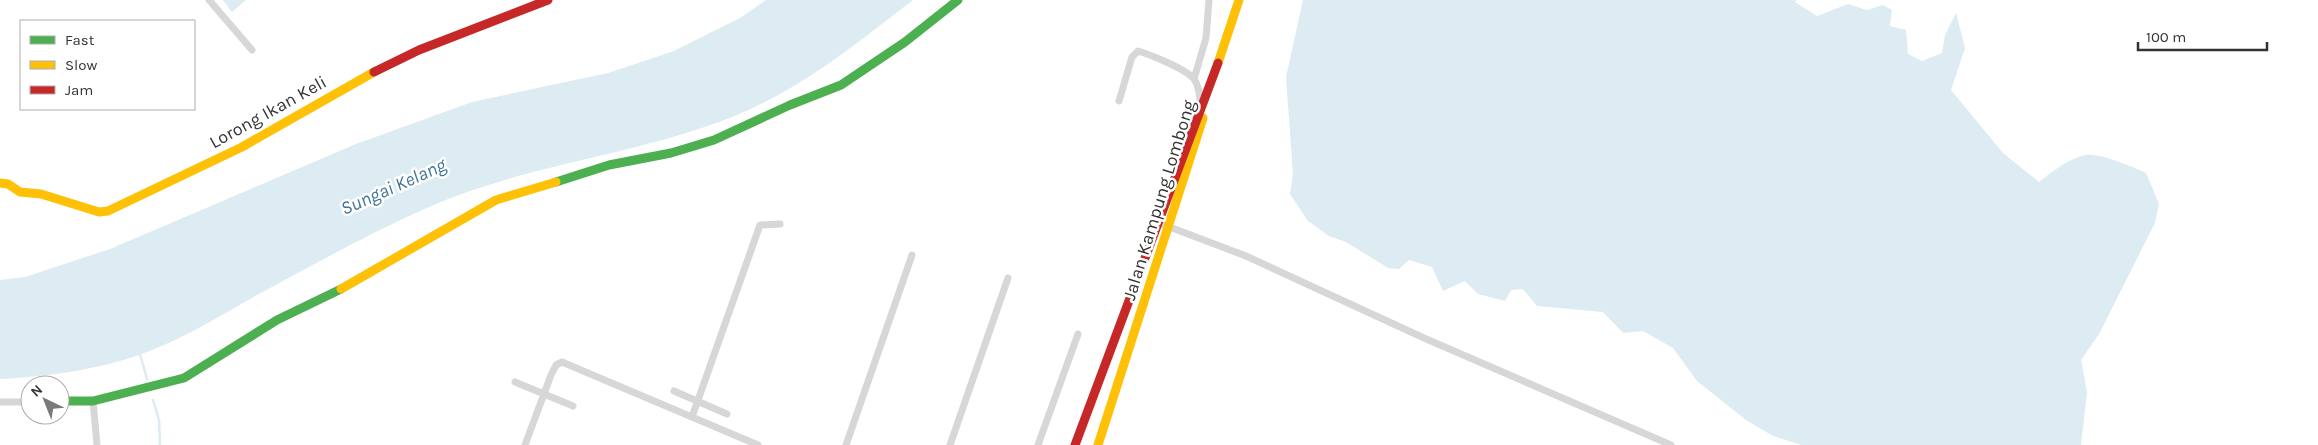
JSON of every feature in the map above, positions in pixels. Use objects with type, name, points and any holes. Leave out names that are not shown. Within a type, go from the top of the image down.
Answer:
[{"type":"street","points":[[209,0],[252,50]]},
{"type":"street","name":"Lorong Ikan Keli","points":[[0,183],[8,184],[20,192],[41,194],[100,212],[108,210],[242,147],[354,82],[419,50],[548,0]]},
{"type":"street","points":[[70,402],[93,401],[184,378],[277,320],[360,279],[496,200],[608,165],[671,153],[714,140],[790,105],[841,85],[905,42],[958,0]]},
{"type":"street","points":[[1194,79],[1206,38],[1209,0]]},
{"type":"street","points":[[1208,93],[1239,0]]},
{"type":"street","points":[[1119,101],[1132,57],[1138,51],[1157,57],[1194,79],[1199,91],[1201,110]]},
{"type":"street","name":"Jalan Kampung Lombong","points":[[1075,445],[1208,93]]},
{"type":"street","name":"Jalan Kampung Lombong","points":[[1098,445],[1202,124],[1208,93]]},
{"type":"street","points":[[1159,223],[1246,256],[1424,338],[1671,445]]},
{"type":"street","points":[[692,417],[760,225],[780,224]]},
{"type":"street","points":[[846,445],[912,255]]},
{"type":"street","points":[[950,445],[1008,278]]},
{"type":"street","points":[[1038,445],[1078,334]]},
{"type":"street","points":[[525,445],[543,394],[556,365],[562,362],[758,445]]},
{"type":"street","points":[[514,382],[573,406]]},
{"type":"street","points":[[674,391],[727,414]]},
{"type":"street","points":[[93,401],[97,445]]},
{"type":"street","points":[[0,402],[20,402]]},
{"type":"water","points":[[223,0],[246,0],[232,12]]},
{"type":"water","name":"Sungai Kelang","points":[[766,0],[913,0],[849,49],[804,80],[781,94],[732,117],[657,141],[503,180],[466,192],[384,228],[193,331],[138,355],[80,370],[47,375],[20,375],[20,378],[0,379],[0,280],[25,277],[110,249],[356,144],[472,102],[608,73],[674,51],[740,18]]},
{"type":"water","points":[[1303,0],[1796,0],[1795,2],[1817,16],[1848,4],[1867,10],[1883,5],[1892,10],[1890,26],[1906,30],[1908,54],[1922,61],[1942,53],[1945,35],[1956,13],[1965,48],[1951,90],[2003,153],[2039,182],[2073,159],[2086,155],[2099,156],[2116,161],[2146,173],[2159,204],[2155,223],[2099,334],[2081,360],[2087,392],[2081,445],[1801,445],[1773,436],[1746,420],[1697,381],[1673,348],[1643,331],[1623,333],[1603,312],[1537,306],[1523,289],[1511,290],[1505,301],[1478,294],[1465,281],[1443,291],[1432,267],[1409,260],[1399,269],[1388,268],[1346,242],[1329,236],[1308,221],[1290,194],[1293,174],[1286,77]]},
{"type":"waterway","points":[[140,354],[147,379]]},
{"type":"waterway","points":[[153,400],[159,420],[160,445]]},
{"type":"traffic: fast","points":[[556,182],[609,165],[671,153],[714,140],[790,105],[841,85],[905,42],[958,0]]},
{"type":"traffic: fast","points":[[70,401],[93,401],[184,378],[277,320],[341,289]]},
{"type":"traffic: slow","points":[[1218,63],[1239,0]]},
{"type":"traffic: slow","points":[[0,183],[8,184],[20,192],[41,194],[99,212],[108,211],[242,147],[374,72]]},
{"type":"traffic: slow","points":[[1098,445],[1203,118]]},
{"type":"traffic: slow","points":[[341,289],[496,200],[556,182]]},
{"type":"traffic: jam","points":[[374,72],[419,50],[548,0]]},
{"type":"traffic: jam","points":[[1075,445],[1218,63]]}]
